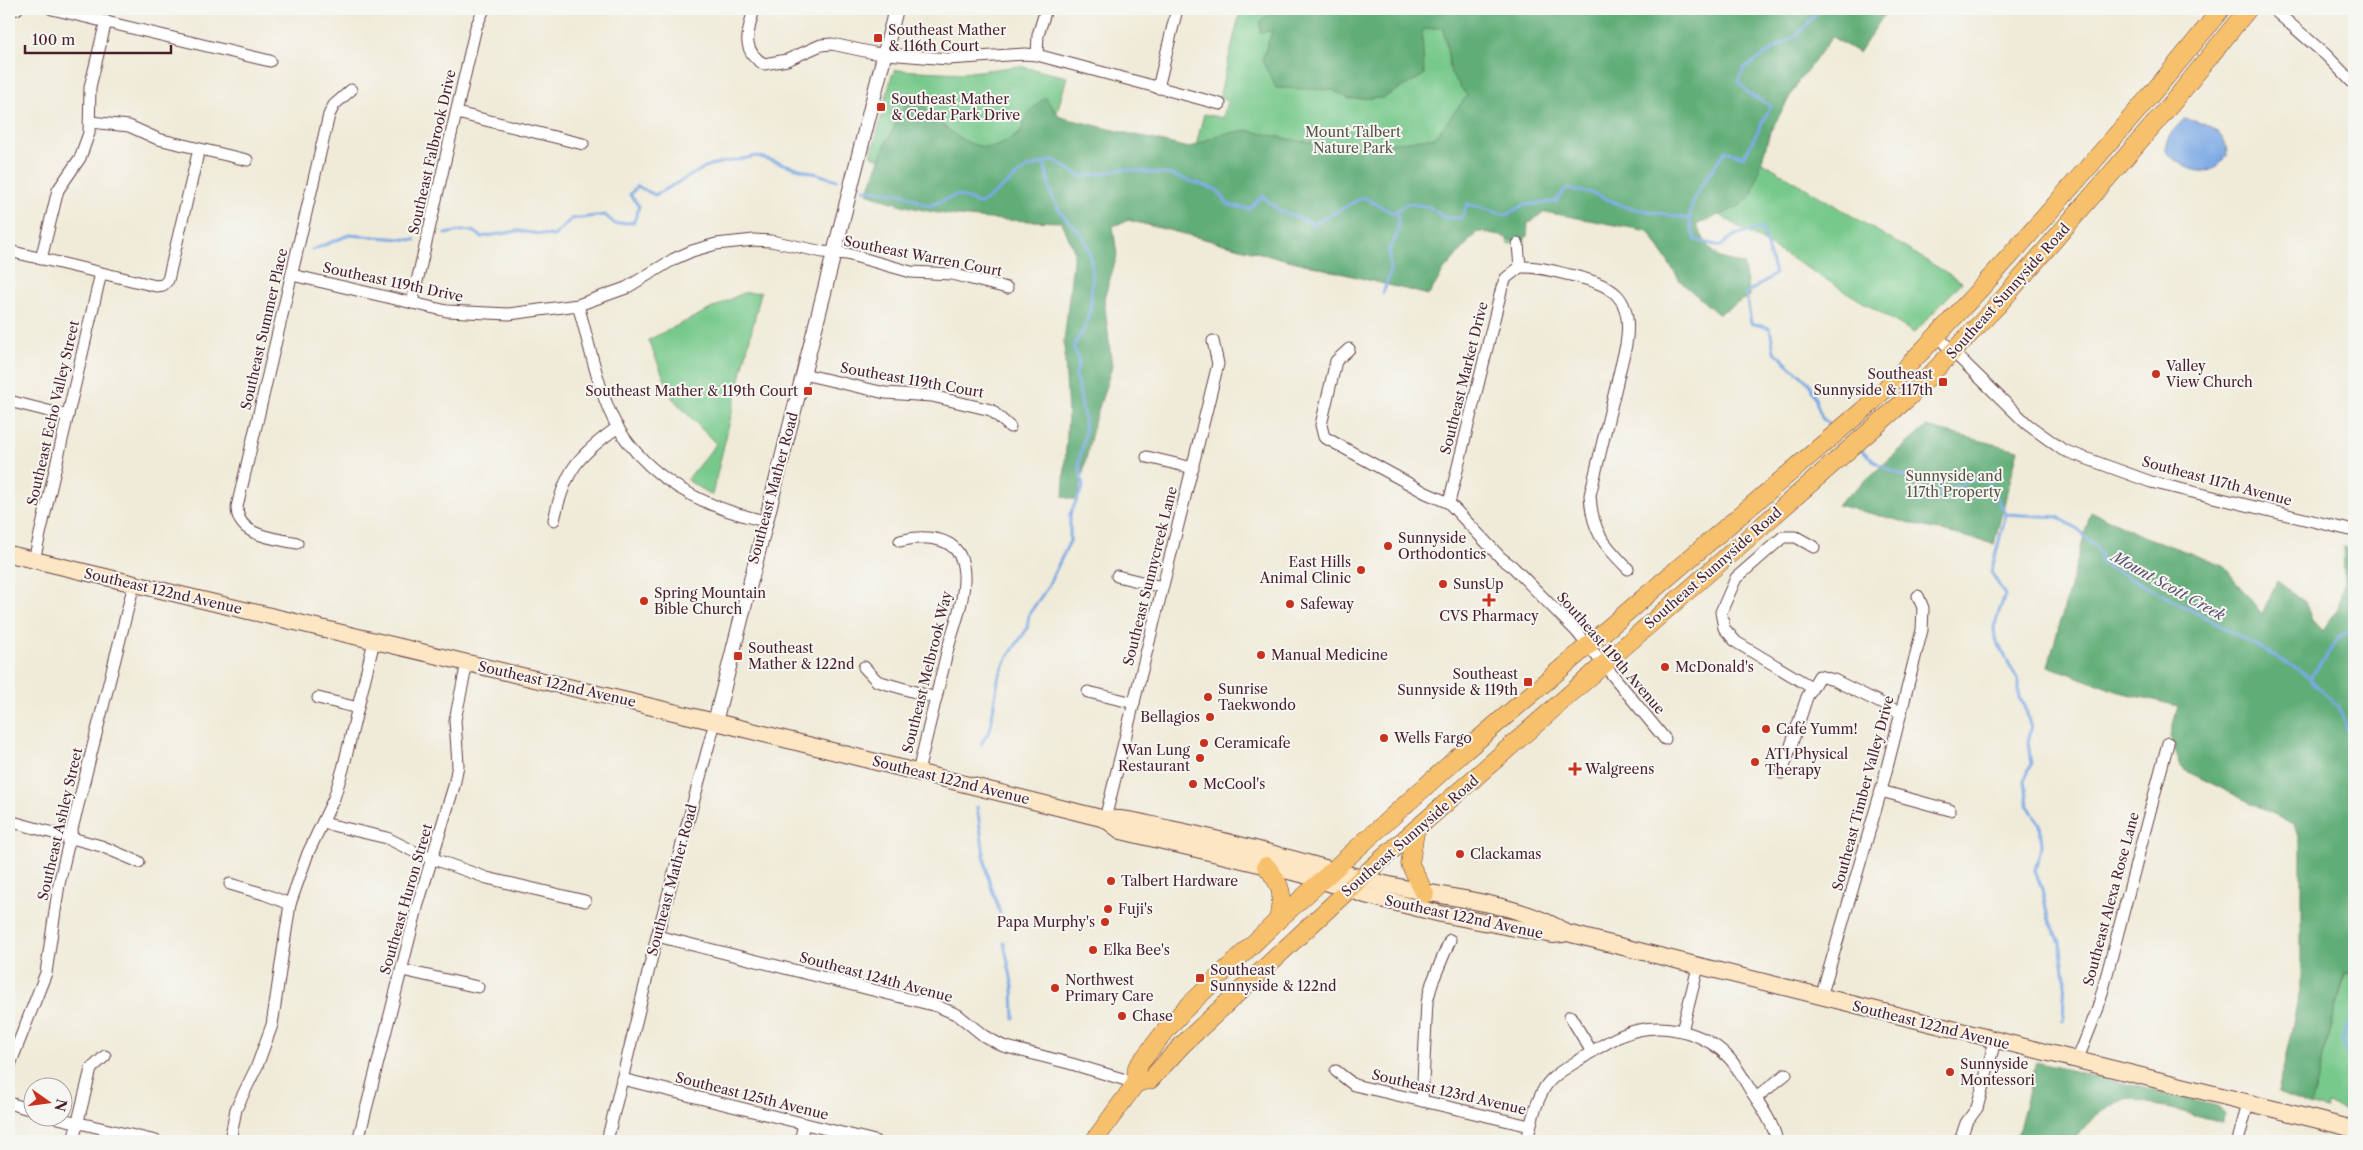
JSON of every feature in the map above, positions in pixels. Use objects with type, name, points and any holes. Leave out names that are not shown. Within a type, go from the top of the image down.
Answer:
[{"type":"main road","name":"Southeast Sunnyside Road","points":[[1094,1141],[1136,1083],[1137,1067],[1183,1011],[1278,920],[1459,756],[1869,405],[1938,337],[1977,295],[2145,102],[2221,9]]},
{"type":"main road","name":"Southeast Sunnyside Road","points":[[1136,1083],[1150,1080],[1182,1045],[1362,877],[1415,832],[1602,664],[1883,421],[1954,352],[1998,305],[2173,102],[2248,9]]},
{"type":"main road","name":"Southeast 122nd Avenue","points":[[9,554],[715,722],[1105,819],[1122,817],[1208,836],[1327,875],[1348,890],[1442,914],[1553,935],[1567,933]]},
{"type":"main road","name":"Southeast 122nd Avenue","points":[[1105,819],[1121,831],[1266,866],[1327,875],[1362,877],[1425,894],[1517,912],[1556,926],[1567,933],[2354,1130]]},
{"type":"main road","points":[[1415,832],[1410,864],[1425,894]]},
{"type":"main road","points":[[1162,840],[1170,835],[1203,841],[1208,836]]},
{"type":"main road","points":[[1266,866],[1282,890],[1278,920]]},
{"type":"main road","points":[[1182,1045],[1183,1011]]},
{"type":"street","points":[[9,11],[16,9]]},
{"type":"street","points":[[52,9],[270,61]]},
{"type":"street","name":"Southeast Falbrook Drive","points":[[412,303],[476,27],[484,9]]},
{"type":"street","points":[[754,9],[748,29],[747,45],[754,58],[764,64],[787,60],[821,46],[832,44],[884,53],[963,59],[1015,54],[1037,56],[1220,104]]},
{"type":"street","name":"Southeast Mather Road","points":[[607,1141],[657,936],[715,722],[896,9]]},
{"type":"street","points":[[1037,56],[1038,35],[1046,9]]},
{"type":"street","points":[[1158,88],[1178,9]]},
{"type":"street","points":[[2273,9],[2326,55],[2354,84]]},
{"type":"street","points":[[41,258],[58,190],[80,158],[89,133],[90,87],[106,21]]},
{"type":"street","name":"Southeast Summer Place","points":[[297,543],[249,531],[241,523],[237,513],[329,115],[334,105],[351,90]]},
{"type":"street","points":[[457,113],[583,144]]},
{"type":"street","points":[[90,122],[129,126],[158,139],[247,160]]},
{"type":"street","points":[[9,251],[156,286],[163,285],[168,280],[199,149]]},
{"type":"street","name":"Southeast 119th Drive","points":[[292,275],[447,311],[488,315],[530,313],[578,305],[626,288],[683,255],[716,244],[747,240],[771,241],[833,253]]},
{"type":"street","points":[[1518,244],[1520,267],[1532,266],[1596,281],[1617,293],[1628,313],[1629,328],[1626,345],[1590,495],[1592,519],[1599,538],[1628,569]]},
{"type":"street","name":"Southeast Warren Court","points":[[833,253],[847,254],[911,272],[952,274],[1007,288]]},
{"type":"street","name":"Southeast Market Drive","points":[[1449,503],[1502,287],[1506,278],[1520,267]]},
{"type":"street","name":"Southeast Echo Valley Street","points":[[34,560],[102,273]]},
{"type":"street","points":[[578,305],[606,402],[618,428],[644,460],[678,488],[718,508],[765,521]]},
{"type":"street","name":"Southeast 117th Avenue","points":[[1938,337],[2027,424],[2045,439],[2077,456],[2110,465],[2150,482],[2354,531]]},
{"type":"street","name":"Southeast Sunnycreek Lane","points":[[1105,819],[1218,364],[1212,341]]},
{"type":"street","points":[[1349,348],[1336,361],[1320,425],[1324,437],[1426,493],[1449,503]]},
{"type":"street","name":"Southeast 119th Court","points":[[802,374],[885,393],[932,396],[991,410],[1010,428]]},
{"type":"street","points":[[9,401],[68,416]]},
{"type":"street","points":[[554,520],[561,489],[568,474],[600,440],[618,428]]},
{"type":"street","points":[[1147,457],[1193,468]]},
{"type":"street","name":"Southeast 119th Avenue","points":[[1449,503],[1501,558],[1530,584],[1588,646],[1665,739]]},
{"type":"street","points":[[1811,687],[1736,642],[1724,628],[1721,612],[1736,578],[1783,536],[1796,537],[1814,547]]},
{"type":"street","name":"Southeast Melbrook Way","points":[[900,541],[918,537],[931,538],[947,543],[957,551],[963,564],[961,596],[918,772]]},
{"type":"street","points":[[1118,576],[1162,587]]},
{"type":"street","name":"Southeast Ashley Street","points":[[9,1067],[46,973],[59,884],[134,584]]},
{"type":"street","name":"Southeast Timber Valley Drive","points":[[1821,997],[1881,791],[1924,620],[1918,596]]},
{"type":"street","points":[[230,1141],[236,1109],[263,1053],[272,1025],[290,904],[343,769],[374,641]]},
{"type":"street","name":"Southeast Huron Street","points":[[358,1141],[458,765],[455,720],[467,663]]},
{"type":"street","points":[[864,667],[877,681],[936,698]]},
{"type":"street","points":[[1782,773],[1811,687],[1819,676],[1901,713]]},
{"type":"street","points":[[1088,692],[1134,703]]},
{"type":"street","points":[[318,698],[358,708]]},
{"type":"street","name":"Southeast Alexa Rose Lane","points":[[2077,1061],[2098,1008],[2168,743]]},
{"type":"street","points":[[1881,791],[1950,810]]},
{"type":"street","points":[[9,822],[101,846],[139,862]]},
{"type":"street","points":[[323,822],[387,838],[406,849],[487,878],[585,901]]},
{"type":"street","points":[[230,884],[290,904]]},
{"type":"street","name":"Southeast 124th Avenue","points":[[657,936],[937,1006],[958,1015],[984,1036],[1003,1046],[1136,1083]]},
{"type":"street","points":[[1422,1101],[1427,1002],[1432,984],[1450,940]]},
{"type":"street","points":[[1682,1030],[1698,967]]},
{"type":"street","points":[[402,970],[478,987]]},
{"type":"street","points":[[1570,1016],[1592,1052]]},
{"type":"street","points":[[1527,1141],[1537,1103],[1547,1085],[1592,1052],[1618,1037],[1638,1030],[1660,1028],[1682,1030],[1708,1041],[1730,1059],[1756,1098],[1775,1132],[1777,1141]]},
{"type":"street","points":[[1960,1141],[1966,1122],[1977,1108],[1995,1041]]},
{"type":"street","points":[[73,1141],[91,1069],[106,1056]]},
{"type":"street","name":"Southeast 123rd Avenue","points":[[1336,1071],[1354,1085],[1530,1126]]},
{"type":"street","points":[[1756,1098],[1786,1074]]},
{"type":"street","name":"Southeast 125th Avenue","points":[[622,1079],[875,1141]]},
{"type":"street","points":[[9,1103],[22,1107]]},
{"type":"street","points":[[2238,1141],[2248,1103]]},
{"type":"street","points":[[72,1122],[156,1141]]},
{"type":"street","points":[[800,1141],[804,1124]]},
{"type":"green space","name":"Mount Talbert Nature Park","points":[[1241,9],[1742,9],[1676,110],[1962,282],[1914,333],[1576,128],[1548,167],[1524,229],[1525,242],[1508,244],[1506,234],[1478,230],[1444,235],[1429,295],[871,156],[892,75],[896,70],[963,73],[1019,66],[1067,77],[1055,119],[1193,157],[1204,114],[1223,118],[1227,100],[1219,98]]},
{"type":"green space","name":"Mount Talbert Nature Park","points":[[1275,9],[1888,9],[1859,53],[1832,37],[1798,82],[1770,132],[1752,195],[1738,207],[1696,225],[1706,243],[1719,258],[1743,264],[1750,296],[1718,314],[1681,282],[1648,231],[1545,212],[1528,223],[1527,237],[1520,240],[1477,232],[1444,270],[1429,295],[1129,220],[1113,226],[1117,256],[1104,298],[1112,367],[1094,423],[1077,500],[1063,497],[1068,415],[1064,342],[1074,251],[1062,222],[987,219],[939,213],[891,202],[867,193],[885,146],[911,92],[937,119],[958,136],[969,143],[993,147],[1020,133],[1028,113],[1045,97],[1060,117],[1189,148],[1218,135],[1246,130],[1299,141],[1366,147],[1435,137],[1467,96],[1451,73],[1443,27],[1422,30],[1424,75],[1383,98],[1349,99],[1333,90],[1276,88],[1262,60],[1272,31],[1260,32],[1260,22]]},
{"type":"green space","points":[[761,292],[712,495],[687,480],[716,444],[673,399],[648,340],[743,293]]},
{"type":"green space","name":"Sunnyside and 117th Property","points":[[1926,427],[2018,450],[1994,544],[1837,505]]},
{"type":"green space","points":[[2091,511],[2140,535],[2223,565],[2262,614],[2277,581],[2305,602],[2312,620],[2322,631],[2338,609],[2344,580],[2343,547],[2354,549],[2354,975],[2345,973],[2311,1106],[2278,1093],[2301,985],[2301,847],[2294,824],[2182,769],[2170,736],[2178,706],[2116,691],[2048,666]]},
{"type":"green space","points":[[2346,972],[2354,975],[2354,1113],[2328,1105],[2327,1110],[2311,1106]]},
{"type":"green space","points":[[2036,1062],[2217,1106],[2224,1113],[2223,1122],[2128,1098],[2101,1111],[2072,1141],[2016,1141]]},
{"type":"water","points":[[2184,119],[2206,125],[2219,133],[2223,139],[2227,155],[2214,169],[2198,171],[2191,169],[2167,153],[2166,143],[2168,139],[2173,130]]},
{"type":"waterway","name":"Mount Scott Creek","points":[[1821,9],[1798,34],[1744,68],[1738,81],[1750,95],[1771,106],[1744,157],[1725,151],[1697,193],[1692,204],[1690,216],[1691,228],[1696,240],[1720,246],[1735,235],[1762,228],[1775,274],[1746,294],[1751,323],[1770,328],[1774,351],[1810,384],[1822,418],[1833,427]]},
{"type":"waterway","points":[[445,234],[469,231],[481,237],[518,231],[554,236],[571,219],[605,215],[615,224],[634,222],[639,206],[630,195],[637,186],[655,195],[710,165],[757,156],[837,180]]},
{"type":"waterway","points":[[864,189],[904,194],[929,206],[957,195],[981,204],[1027,168],[1054,160],[1082,177],[1122,169],[1172,175],[1217,190],[1229,205],[1249,209],[1262,196],[1280,211],[1314,224],[1363,197],[1393,213],[1408,203],[1429,207],[1445,218],[1462,218],[1467,204],[1507,215],[1524,205],[1555,202],[1566,189],[1592,193],[1626,207],[1690,219]]},
{"type":"waterway","points":[[981,744],[990,730],[998,679],[1007,658],[1027,629],[1029,614],[1047,588],[1070,541],[1070,514],[1083,487],[1079,461],[1085,434],[1084,416],[1076,376],[1079,360],[1073,348],[1085,328],[1088,316],[1092,294],[1092,269],[1088,247],[1084,239],[1056,205],[1051,193],[1044,163]]},
{"type":"waterway","points":[[1383,293],[1390,273],[1389,248],[1395,240],[1398,231],[1396,211]]},
{"type":"waterway","points":[[312,250],[349,235],[415,240]]},
{"type":"waterway","name":"Mount Scott Creek","points":[[1859,448],[1878,464],[1912,480],[1932,497],[1973,480],[1988,481],[2006,514],[2058,517],[2079,530],[2100,552],[2101,563],[2214,622],[2303,672],[2339,707],[2354,750]]},
{"type":"waterway","points":[[2006,514],[1991,572],[2005,595],[1994,627],[1995,638],[2019,682],[2019,698],[2025,706],[2031,729],[2028,742],[2031,764],[2025,780],[2028,806],[2040,824],[2042,845],[2035,870],[2042,889],[2048,918],[2060,942],[2065,978],[2063,1021]]},
{"type":"waterway","points":[[2310,678],[2341,635],[2354,631]]},
{"type":"waterway","points":[[977,807],[987,874],[1000,913]]},
{"type":"waterway","points":[[1004,943],[1013,987],[1014,1018]]},
{"type":"waterway","name":"Mount Scott Creek","points":[[2354,1009],[2342,1039],[2350,1065],[2354,1064]]},
{"type":"place","name":"Southeast Mather & 116th Court","points":[[878,38]]},
{"type":"place","name":"Southeast Mather & Cedar Park Drive","points":[[881,107]]},
{"type":"place","name":"Valley View Church","points":[[2156,374]]},
{"type":"place","name":"Southeast Sunnyside & 117th","points":[[1943,382]]},
{"type":"place","name":"Southeast Mather & 119th Court","points":[[808,391]]},
{"type":"place","name":"Sunnyside Orthodontics","points":[[1388,546]]},
{"type":"place","name":"East Hills Animal Clinic","points":[[1361,570]]},
{"type":"place","name":"SunsUp","points":[[1443,584]]},
{"type":"place","name":"CVS Pharmacy","points":[[1489,600]]},
{"type":"place","name":"Spring Mountain Bible Church","points":[[644,601]]},
{"type":"place","name":"Safeway","points":[[1290,604]]},
{"type":"place","name":"Manual Medicine","points":[[1261,655]]},
{"type":"place","name":"Southeast Mather & 122nd","points":[[738,656]]},
{"type":"place","name":"McDonald's","points":[[1665,667]]},
{"type":"place","name":"Southeast Sunnyside & 119th","points":[[1528,682]]},
{"type":"place","name":"Sunrise Taekwondo","points":[[1208,697]]},
{"type":"place","name":"Bellagios","points":[[1210,717]]},
{"type":"place","name":"Café Yumm!","points":[[1766,729]]},
{"type":"place","name":"Wells Fargo","points":[[1384,738]]},
{"type":"place","name":"Ceramicafe","points":[[1204,743]]},
{"type":"place","name":"Wan Lung Restaurant","points":[[1200,758]]},
{"type":"place","name":"ATI Physical Therapy","points":[[1755,762]]},
{"type":"place","name":"Walgreens","points":[[1575,769]]},
{"type":"place","name":"McCool's","points":[[1193,784]]},
{"type":"place","name":"Clackamas","points":[[1460,854]]},
{"type":"place","name":"Talbert Hardware","points":[[1111,881]]},
{"type":"place","name":"Fuji's","points":[[1108,909]]},
{"type":"place","name":"Papa Murphy's","points":[[1105,922]]},
{"type":"place","name":"Elka Bee's","points":[[1093,950]]},
{"type":"place","name":"Southeast Sunnyside & 122nd","points":[[1200,978]]},
{"type":"place","name":"Northwest Primary Care","points":[[1055,988]]},
{"type":"place","name":"Chase","points":[[1122,1016]]},
{"type":"place","name":"Sunnyside Montessori","points":[[1950,1072]]}]
